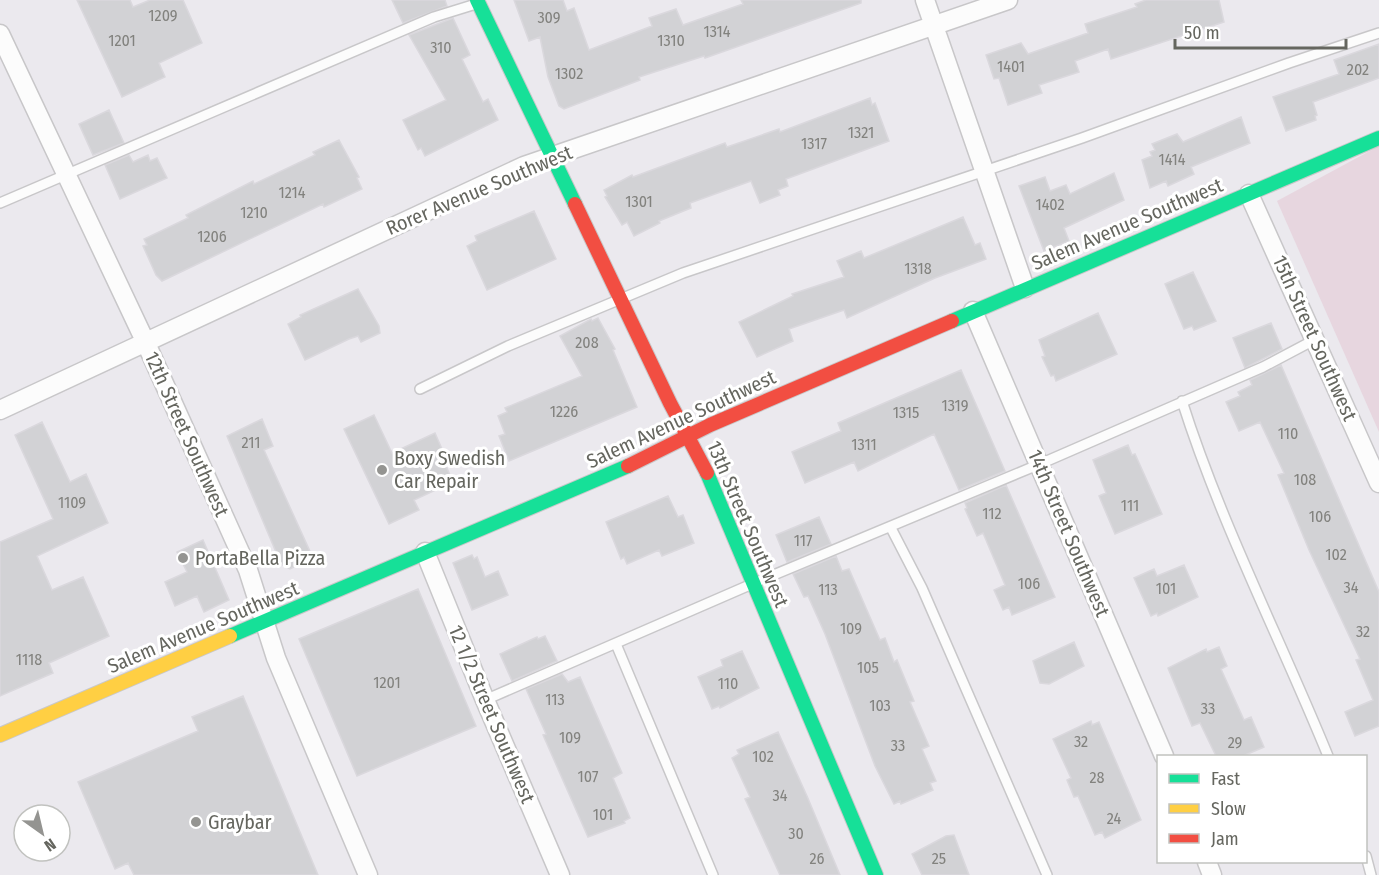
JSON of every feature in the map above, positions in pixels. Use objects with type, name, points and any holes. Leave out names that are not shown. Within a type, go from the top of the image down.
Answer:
[{"type":"street","points":[[925,0],[1025,288]]},
{"type":"street","name":"Rorer Avenue Southwest","points":[[0,410],[409,218],[552,156],[1008,0]]},
{"type":"street","name":"13th Street Southwest","points":[[482,1],[552,156],[701,458],[876,875]]},
{"type":"street","name":"12th Street Southwest","points":[[0,34],[145,341],[248,570],[276,658],[368,875]]},
{"type":"street","name":"Salem Avenue Southwest","points":[[0,735],[662,451],[689,436],[1025,288],[1379,138]]},
{"type":"street","name":"15th Street Southwest","points":[[1249,194],[1379,483]]},
{"type":"street","name":"14th Street Southwest","points":[[973,311],[1164,755]]},
{"type":"street","name":"12 1/2 Street Southwest","points":[[425,552],[484,700],[560,875]]},
{"type":"lane","points":[[0,203],[434,17],[482,1]]},
{"type":"lane","points":[[420,389],[508,346],[683,273],[1379,33]]},
{"type":"lane","points":[[484,700],[752,584],[1040,464],[1263,367],[1316,339]]},
{"type":"lane","points":[[1182,402],[1237,550],[1295,674],[1328,755]]},
{"type":"lane","points":[[891,528],[926,598],[1047,875]]},
{"type":"lane","points":[[616,644],[713,875]]},
{"type":"shaded area","points":[[1379,146],[1379,432],[1277,201]]},
{"type":"building","points":[[77,0],[130,0],[133,7],[150,0],[183,0],[202,43],[159,63],[165,77],[122,97]]},
{"type":"building","points":[[392,0],[445,0],[447,6],[403,23]]},
{"type":"building","points":[[514,0],[563,0],[567,11],[574,8],[589,50],[652,26],[649,18],[676,9],[683,25],[743,4],[741,0],[861,0],[861,3],[705,58],[704,56],[639,77],[640,80],[564,109],[559,106],[548,77],[540,37],[529,41]]},
{"type":"building","points":[[1146,0],[1219,0],[1224,22],[1111,59],[1108,49],[1075,61],[1079,72],[1039,85],[1042,93],[1008,105],[999,78],[994,79],[986,55],[1021,43],[1028,54],[1088,33],[1085,24],[1137,7],[1135,4]]},
{"type":"building","points":[[453,18],[470,55],[462,59],[483,102],[488,99],[498,120],[425,156],[421,148],[418,150],[403,120],[446,100],[409,35]]},
{"type":"building","points":[[1379,44],[1379,78],[1313,102],[1317,115],[1316,120],[1286,131],[1273,97],[1339,74],[1334,60]]},
{"type":"building","points":[[870,98],[872,105],[875,103],[889,141],[786,179],[788,186],[778,190],[780,195],[760,203],[751,181],[690,203],[691,208],[659,221],[660,223],[634,236],[627,222],[622,225],[605,197],[607,196],[604,190],[632,175],[633,177],[725,143],[727,147],[779,129],[780,132]]},
{"type":"building","points":[[109,110],[124,143],[93,155],[79,124]]},
{"type":"building","points":[[1241,117],[1250,143],[1191,167],[1194,174],[1168,186],[1166,181],[1150,188],[1142,160],[1152,156],[1150,152],[1155,150],[1152,144],[1177,134],[1183,142]]},
{"type":"building","points":[[339,140],[359,177],[357,178],[362,189],[324,207],[323,204],[162,281],[156,275],[143,246],[147,245],[144,239],[188,218],[186,215],[253,181],[254,184],[315,155],[313,152]]},
{"type":"building","points":[[129,155],[133,162],[148,155],[150,161],[157,158],[167,178],[120,199],[105,165]]},
{"type":"building","points":[[1114,173],[1124,200],[1064,228],[1069,241],[1044,251],[1019,186],[1045,177],[1050,191],[1066,185],[1070,194]]},
{"type":"building","points":[[534,211],[556,259],[487,290],[467,246],[477,241],[475,236]]},
{"type":"building","points":[[963,217],[975,245],[980,243],[986,259],[935,278],[847,318],[844,310],[789,329],[793,341],[757,357],[739,322],[793,296],[792,294],[844,277],[837,261],[861,251],[864,258]]},
{"type":"building","points":[[1193,272],[1216,321],[1194,330],[1192,326],[1184,329],[1165,284]]},
{"type":"building","points":[[358,289],[379,326],[380,333],[361,342],[358,336],[349,339],[305,360],[288,324],[301,317],[300,315]]},
{"type":"building","points":[[1098,313],[1117,354],[1056,381],[1042,357],[1045,356],[1039,340]]},
{"type":"building","points":[[598,318],[615,349],[613,350],[637,407],[509,461],[499,436],[505,434],[498,416],[507,412],[505,408],[582,376],[560,336],[591,319],[592,321]]},
{"type":"building","points":[[1271,323],[1282,349],[1245,368],[1233,338]]},
{"type":"building","points":[[1281,365],[1379,592],[1379,726],[1355,736],[1345,712],[1373,700],[1356,660],[1360,659],[1309,550],[1278,475],[1284,473],[1260,422],[1239,431],[1226,402],[1240,396],[1238,392],[1252,385],[1250,380]]},
{"type":"building","points":[[961,370],[1005,471],[959,490],[934,434],[858,471],[854,462],[805,483],[792,452],[841,431],[838,423]]},
{"type":"building","name":"Boxy Swedish Car Repair","points":[[374,415],[392,453],[435,433],[442,449],[439,450],[453,482],[414,500],[419,510],[389,524],[344,429]]},
{"type":"building","points":[[262,419],[273,446],[264,450],[313,558],[290,569],[281,564],[227,436]]},
{"type":"building","points":[[42,422],[70,482],[86,474],[108,523],[37,556],[52,590],[83,577],[109,636],[49,663],[53,673],[0,696],[0,542],[53,519],[15,435]]},
{"type":"building","points":[[1128,445],[1132,455],[1135,454],[1162,514],[1115,534],[1099,496],[1106,493],[1093,460]]},
{"type":"building","points":[[1006,485],[1055,597],[1012,615],[1009,607],[1003,610],[994,590],[1005,585],[983,533],[977,536],[965,509],[967,508],[965,503]]},
{"type":"building","points":[[668,496],[678,517],[683,515],[694,543],[662,556],[659,550],[627,564],[624,557],[621,559],[606,522]]},
{"type":"building","points":[[819,517],[831,544],[787,562],[776,535]]},
{"type":"building","points":[[203,540],[229,600],[204,612],[197,596],[175,606],[165,582],[187,572],[177,552]]},
{"type":"building","points":[[472,555],[474,559],[477,557],[485,577],[498,571],[508,595],[472,610],[453,563]]},
{"type":"building","points":[[836,556],[842,571],[849,569],[880,640],[885,638],[894,662],[897,660],[914,701],[910,702],[929,746],[922,749],[936,781],[930,783],[933,790],[901,804],[900,801],[894,804],[875,766],[825,634],[808,596],[804,597],[793,574]]},
{"type":"building","points":[[1184,565],[1198,597],[1158,616],[1157,613],[1151,616],[1134,578],[1154,569],[1157,576]]},
{"type":"building","points":[[418,589],[476,726],[357,776],[299,639]]},
{"type":"building","points":[[545,636],[557,661],[512,681],[500,654],[537,637],[538,639]]},
{"type":"building","points":[[1074,642],[1084,666],[1049,684],[1040,683],[1033,661]]},
{"type":"building","points":[[1219,647],[1227,666],[1221,669],[1244,720],[1251,717],[1264,747],[1245,755],[1216,755],[1200,723],[1192,726],[1168,668],[1206,649],[1207,652]]},
{"type":"building","points":[[742,651],[759,688],[720,708],[719,706],[712,709],[698,677],[723,666],[721,660]]},
{"type":"building","points":[[562,674],[568,682],[580,677],[622,773],[613,778],[630,818],[624,821],[625,823],[588,837],[543,735],[546,734],[526,689]]},
{"type":"building","name":"Graybar","points":[[243,696],[318,875],[134,875],[128,863],[115,869],[78,782],[198,731],[192,717]]},
{"type":"building","points":[[1091,721],[1092,725],[1099,722],[1141,820],[1105,838],[1102,832],[1095,835],[1078,796],[1074,797],[1067,780],[1071,778],[1053,739]]},
{"type":"building","points":[[778,732],[840,875],[780,875],[745,799],[750,797],[732,758],[739,754],[737,750]]},
{"type":"building","points":[[954,835],[969,875],[922,875],[912,854],[946,836]]},
{"type":"traffic: fast","points":[[477,0],[575,204]]},
{"type":"traffic: fast","points":[[952,321],[1379,138]]},
{"type":"traffic: fast","points":[[230,636],[628,466]]},
{"type":"traffic: fast","points":[[707,473],[876,875]]},
{"type":"traffic: slow","points":[[0,735],[230,636]]},
{"type":"traffic: jam","points":[[575,204],[670,403],[707,473]]},
{"type":"traffic: jam","points":[[628,466],[710,425],[952,321]]},
{"type":"place","name":"Boxy Swedish Car Repair","points":[[382,470]]},
{"type":"place","name":"PortaBella Pizza","points":[[183,558]]},
{"type":"place","name":"Graybar","points":[[196,822]]}]
